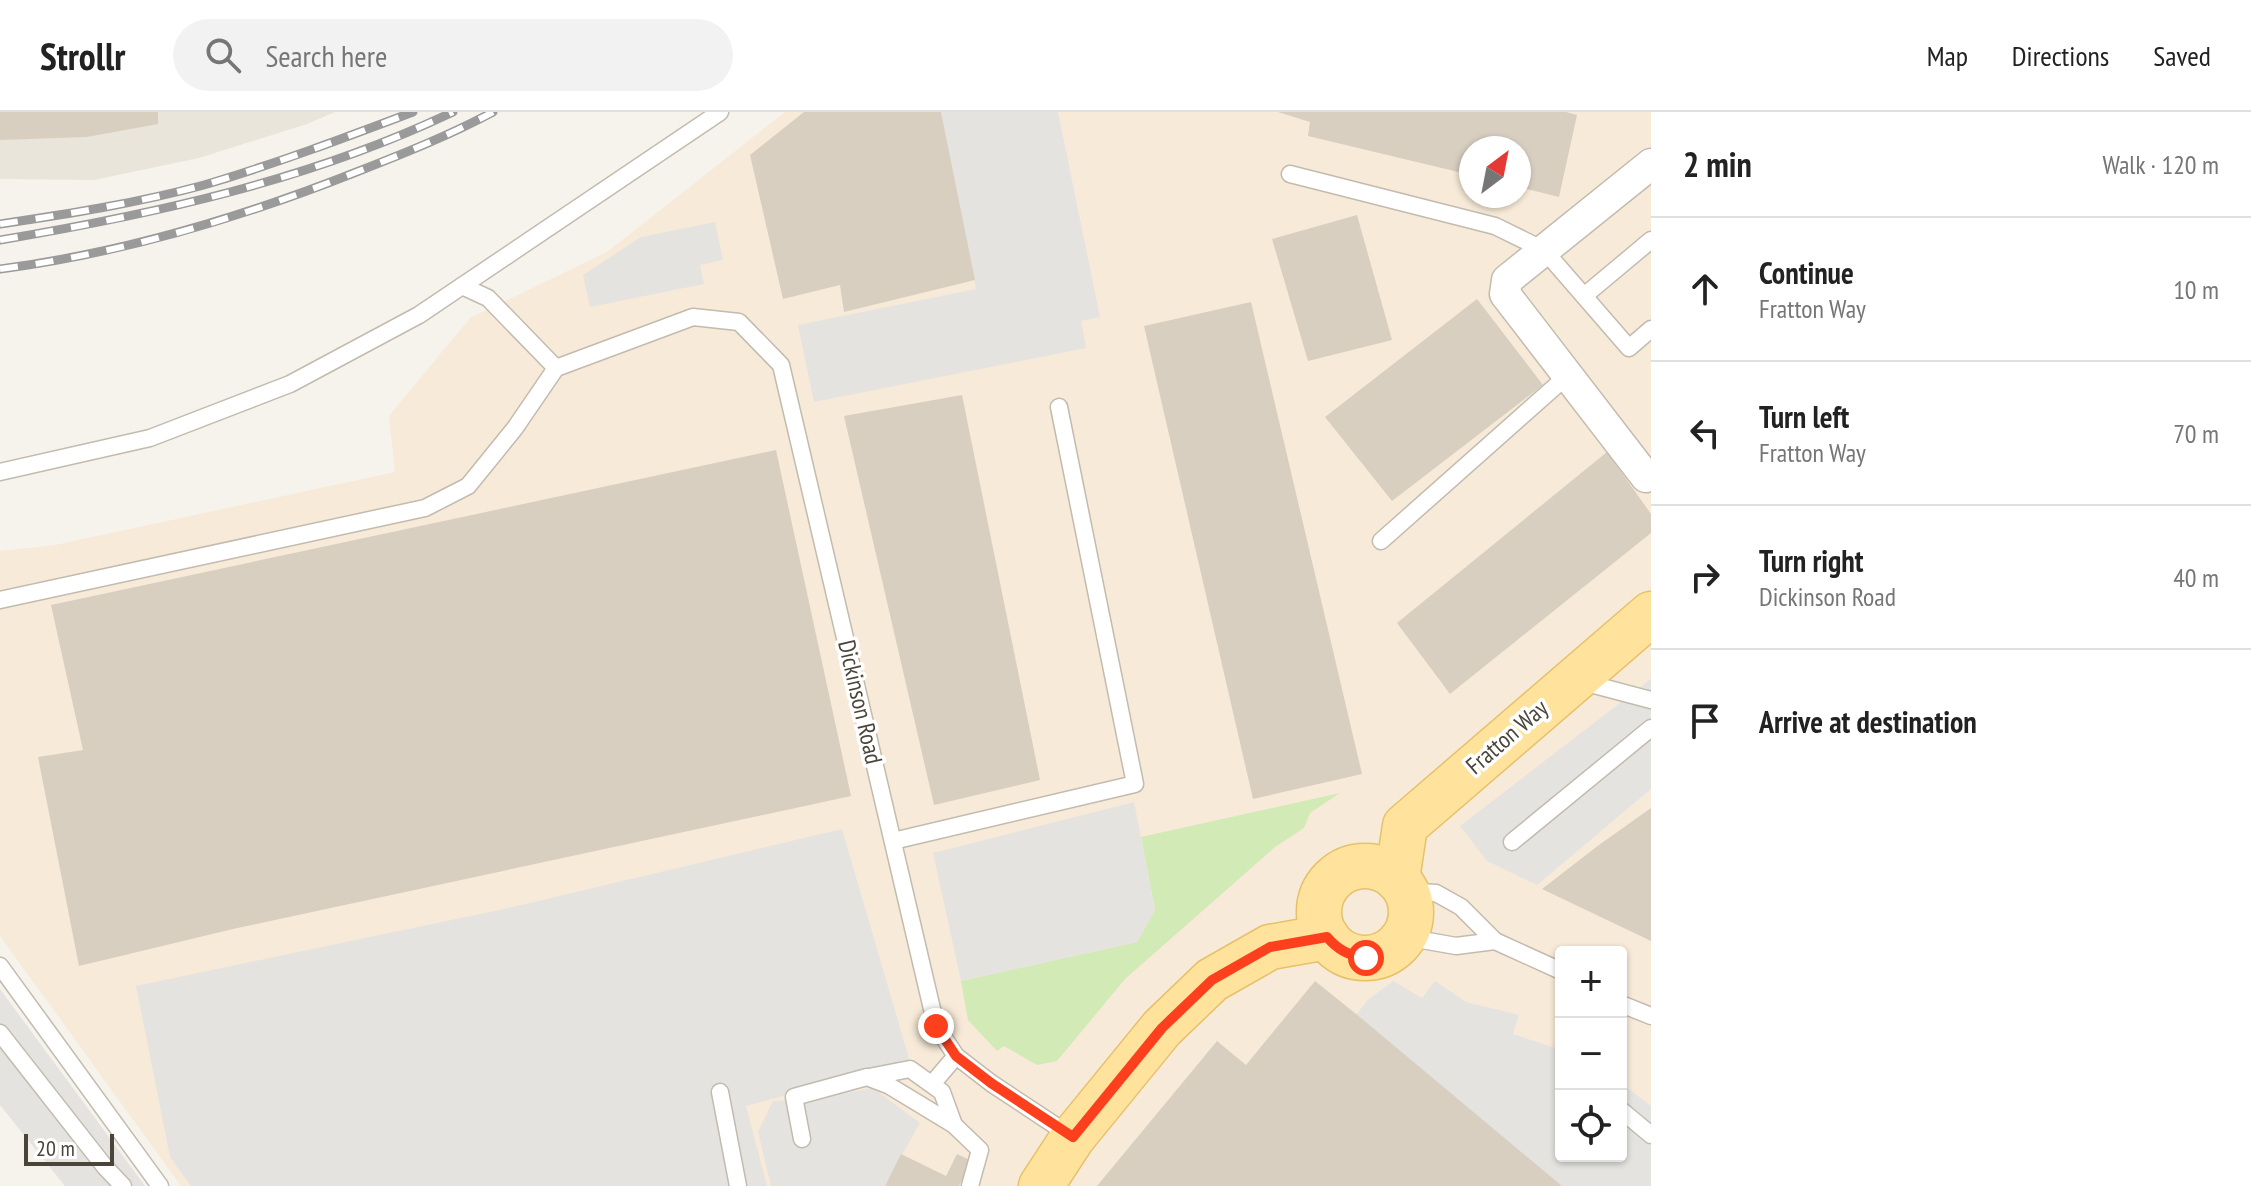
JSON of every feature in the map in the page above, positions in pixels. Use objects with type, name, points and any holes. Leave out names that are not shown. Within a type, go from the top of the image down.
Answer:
[{"type":"main road","name":"Fratton Way","points":[[1405,937],[1411,919],[1402,885],[1405,826],[1651,614]]},
{"type":"main road","points":[[1402,885],[1385,871],[1356,867],[1331,882],[1320,908],[1321,923],[1327,937],[1350,956],[1366,958],[1381,955],[1405,937]]},
{"type":"main road","points":[[1041,1186],[1073,1137],[1162,1028],[1212,980],[1270,947],[1327,937]]},
{"type":"street","points":[[1646,477],[1505,294],[1507,280],[1651,164]]},
{"type":"lane","points":[[0,472],[150,438],[290,384],[419,315],[720,112]]},
{"type":"lane","points":[[1290,174],[1495,226],[1544,250],[1629,348],[1651,329]]},
{"type":"lane","points":[[1584,296],[1651,240]]},
{"type":"lane","points":[[0,600],[425,508],[468,486],[515,428],[556,368],[488,298],[462,286]]},
{"type":"lane","name":"Dickinson Road","points":[[556,368],[693,317],[739,322],[781,365],[936,1026],[956,1056],[1073,1137]]},
{"type":"lane","points":[[1381,541],[1567,376]]},
{"type":"lane","points":[[893,841],[1135,784],[1059,407]]},
{"type":"lane","points":[[1574,679],[1651,700]]},
{"type":"lane","points":[[1512,842],[1651,728]]},
{"type":"lane","points":[[1402,885],[1436,893],[1461,907],[1495,941],[1555,968]]},
{"type":"lane","points":[[1405,937],[1456,946],[1495,941]]},
{"type":"lane","points":[[0,966],[160,1186]]},
{"type":"lane","points":[[1627,1007],[1651,1006]]},
{"type":"lane","points":[[1627,1007],[1651,1016]]},
{"type":"lane","points":[[0,1033],[123,1186]]},
{"type":"lane","points":[[932,1084],[956,1056]]},
{"type":"lane","points":[[802,1139],[794,1097],[910,1069],[942,1092],[954,1125]]},
{"type":"lane","points":[[867,1077],[888,1085],[954,1125],[980,1150],[970,1186]]},
{"type":"lane","points":[[720,1092],[738,1186]]},
{"type":"lane","points":[[1627,1115],[1651,1135]]},
{"type":"shaded area","points":[[0,112],[335,112],[199,158],[94,180],[0,179]]},
{"type":"shaded area","points":[[785,112],[1651,112],[1651,1186],[181,1186],[0,936],[0,551],[55,545],[395,472],[389,416],[470,318],[607,252]]},
{"type":"shaded area","points":[[941,112],[1058,112],[1100,317],[1081,321],[1086,348],[814,402],[798,325],[976,289]]},
{"type":"shaded area","points":[[715,222],[723,260],[700,265],[704,284],[590,307],[583,275],[641,237]]},
{"type":"shaded area","points":[[1651,679],[1651,789],[1537,885],[1487,861],[1460,826]]},
{"type":"shaded area","points":[[1134,802],[1155,910],[1137,942],[961,981],[933,853]]},
{"type":"shaded area","points":[[842,829],[910,1062],[746,1106],[767,1186],[191,1186],[170,1157],[136,986],[513,907]]},
{"type":"shaded area","points":[[1393,981],[1422,998],[1435,981],[1466,1002],[1519,1015],[1513,1034],[1555,1048],[1555,1162],[1627,1162],[1627,1088],[1651,1106],[1651,1186],[1217,1186],[1368,1000]]},
{"type":"shaded area","points":[[0,989],[145,1186],[65,1186],[0,1105]]},
{"type":"shaded area","points":[[873,1088],[920,1123],[885,1186],[771,1186],[758,1132],[773,1101],[806,1100]]},
{"type":"green space","points":[[1340,793],[1310,813],[1304,828],[1275,847],[1125,979],[1057,1061],[1037,1065],[1004,1046],[997,1051],[968,1020],[961,981],[1137,942],[1155,910],[1141,837]]},
{"type":"building","points":[[0,112],[158,112],[158,124],[87,137],[0,140]]},
{"type":"building","points":[[804,112],[941,112],[975,280],[844,312],[840,285],[783,299],[750,155]]},
{"type":"building","points":[[1278,112],[1566,112],[1577,115],[1559,197],[1531,190],[1531,136],[1459,136],[1459,172],[1308,136],[1310,122]]},
{"type":"building","points":[[1357,215],[1392,340],[1308,361],[1272,239]]},
{"type":"building","points":[[1477,299],[1543,385],[1392,501],[1325,417]]},
{"type":"building","points":[[1251,302],[1362,774],[1253,799],[1144,326]]},
{"type":"building","points":[[962,395],[1040,780],[934,805],[844,416]]},
{"type":"building","points":[[776,450],[851,796],[233,929],[79,966],[38,757],[83,750],[51,605]]},
{"type":"building","points":[[1607,452],[1651,514],[1651,533],[1450,694],[1397,623]]},
{"type":"building","points":[[1651,808],[1651,941],[1542,889],[1599,845]]},
{"type":"building","points":[[1315,981],[1562,1186],[1097,1186],[1217,1041],[1246,1065]]},
{"type":"building","points":[[901,1154],[946,1176],[957,1154],[972,1161],[959,1186],[885,1186]]},
{"type":"railway","points":[[0,224],[128,203],[204,185],[283,160],[413,112]]},
{"type":"railway","points":[[0,240],[116,219],[288,176],[399,136],[453,112]]},
{"type":"railway","points":[[0,269],[137,243],[227,218],[376,164],[493,112]]},
{"type":"route","points":[[936,1026],[956,1056],[1073,1137],[1162,1028],[1212,980],[1270,947],[1327,937],[1350,956],[1366,958]]}]
